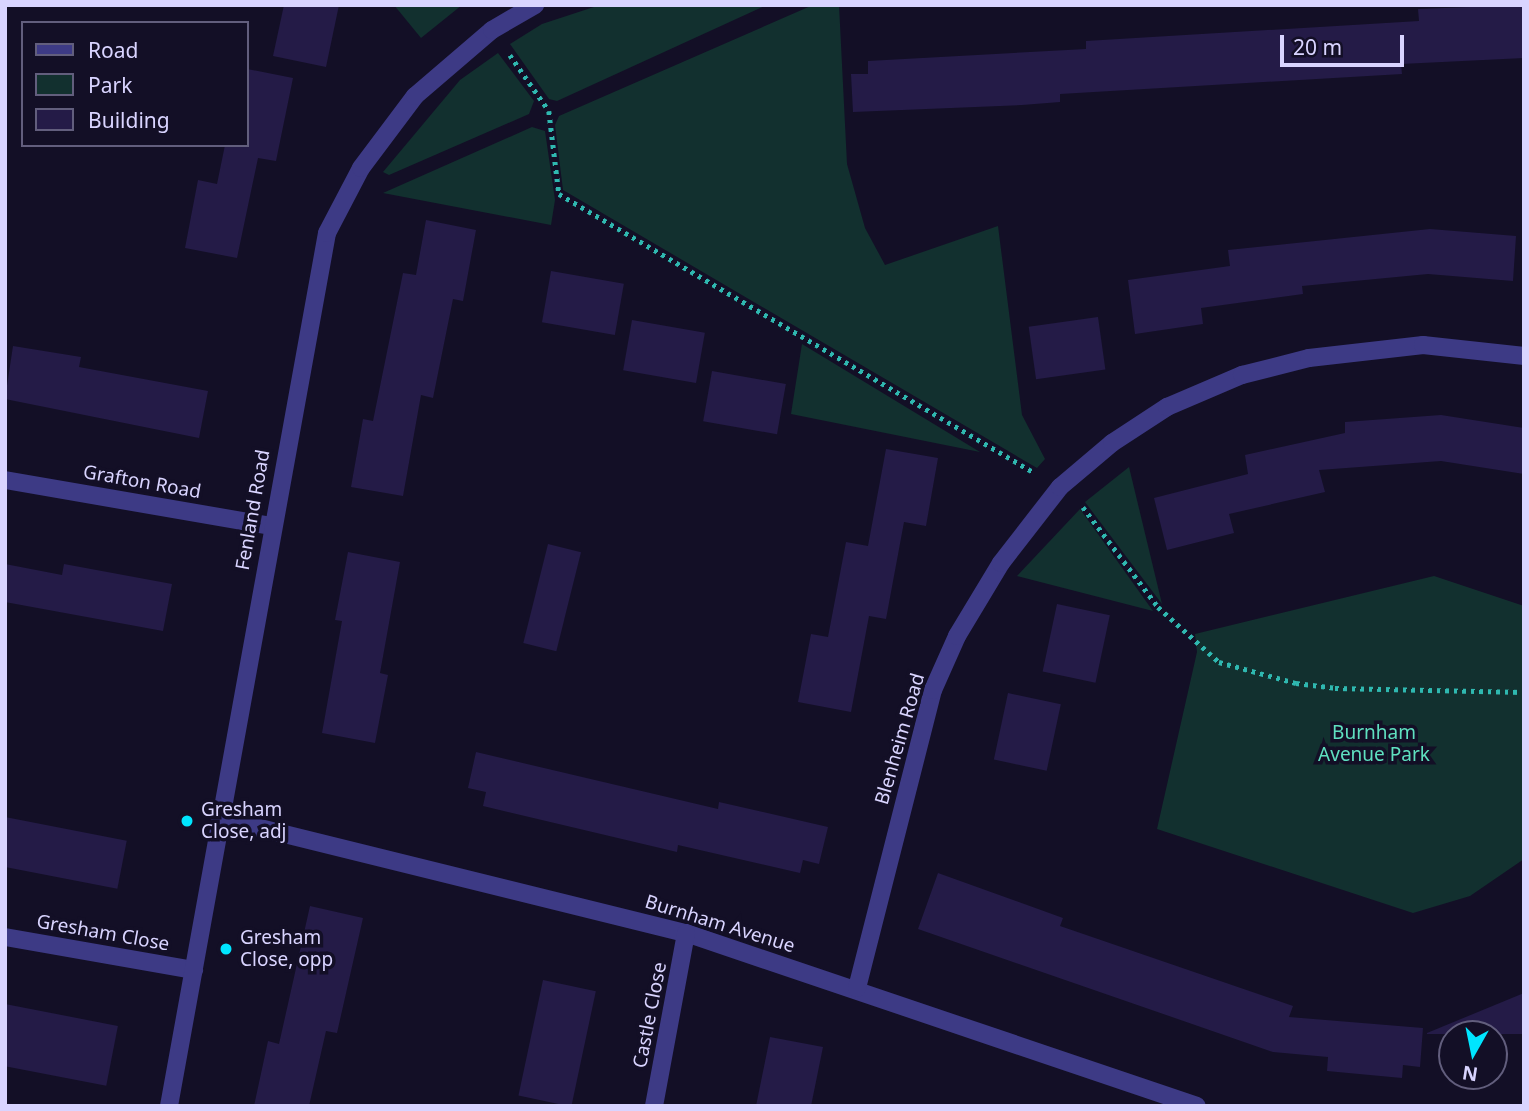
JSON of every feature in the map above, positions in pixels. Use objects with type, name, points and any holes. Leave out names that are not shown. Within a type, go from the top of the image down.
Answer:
[{"type":"street","name":"Fenland Road","points":[[169,1106],[271,526],[327,233],[361,168],[415,96],[492,30],[535,5]]},
{"type":"street","name":"Blenheim Road","points":[[857,988],[933,690],[957,636],[1001,563],[1060,488],[1112,443],[1167,407],[1242,375],[1309,358],[1423,345],[1524,356]]},
{"type":"street","name":"Grafton Road","points":[[5,480],[271,526]]},
{"type":"street","name":"Burnham Avenue","points":[[220,818],[686,933],[857,988],[1166,1100],[1197,1106]]},
{"type":"street","name":"Castle Close","points":[[654,1106],[686,933]]},
{"type":"street","name":"Gresham Close","points":[[5,937],[194,970]]},
{"type":"path","points":[[492,30],[549,111],[559,194],[1060,488],[1080,503],[1158,607],[1219,662],[1296,683],[1335,688],[1524,692]]},
{"type":"green space","points":[[394,5],[462,5],[421,38]]},
{"type":"green space","points":[[600,5],[767,5],[557,101],[549,99],[510,44],[542,24]]},
{"type":"green space","points":[[813,5],[839,5],[847,164],[865,228],[885,265],[998,226],[1022,415],[1045,459],[1037,468],[563,190],[555,125],[559,116]]},
{"type":"green space","points":[[498,53],[534,101],[529,114],[389,175],[383,172],[460,80]]},
{"type":"green space","points":[[532,127],[545,131],[555,200],[551,225],[383,193]]},
{"type":"green space","points":[[802,344],[980,452],[791,414]]},
{"type":"green space","points":[[1129,467],[1162,604],[1085,502]]},
{"type":"green space","points":[[1080,509],[1153,611],[1017,576]]},
{"type":"green space","name":"Burnham Avenue Park","points":[[1434,576],[1524,606],[1524,859],[1470,896],[1413,913],[1157,829],[1197,652],[1195,634]]},
{"type":"building","points":[[284,5],[339,5],[326,67],[273,56]]},
{"type":"building","points":[[1524,5],[1524,58],[1401,64],[1402,74],[1060,94],[1060,102],[853,112],[851,74],[868,74],[868,61],[1086,49],[1086,41],[1419,21],[1418,9]]},
{"type":"building","points":[[248,69],[293,78],[276,161],[258,158],[237,258],[185,248],[198,180],[217,184],[225,147],[248,147]]},
{"type":"building","points":[[426,220],[476,230],[463,301],[453,299],[433,398],[421,395],[403,496],[351,487],[363,419],[373,421],[403,273],[416,275]]},
{"type":"building","points":[[1430,229],[1516,236],[1513,281],[1428,274],[1302,286],[1303,294],[1201,308],[1203,324],[1135,334],[1128,280],[1230,266],[1228,250]]},
{"type":"building","points":[[551,271],[624,284],[615,335],[542,322]]},
{"type":"building","points":[[1098,317],[1105,369],[1036,379],[1029,327]]},
{"type":"building","points":[[632,320],[705,333],[696,383],[623,370]]},
{"type":"building","points":[[13,346],[81,357],[79,367],[208,391],[199,438],[5,399]]},
{"type":"building","points":[[712,371],[786,384],[777,434],[703,421]]},
{"type":"building","points":[[1441,415],[1524,428],[1524,474],[1441,461],[1319,470],[1325,492],[1229,514],[1234,533],[1167,550],[1154,498],[1248,474],[1245,455],[1345,433],[1345,422]]},
{"type":"building","points":[[886,449],[938,458],[926,526],[904,522],[886,619],[869,616],[851,712],[798,702],[811,634],[828,637],[846,542],[868,546]]},
{"type":"building","points":[[548,544],[581,552],[556,651],[523,643]]},
{"type":"building","points":[[348,552],[400,562],[380,673],[388,675],[375,743],[322,733],[342,621],[335,620]]},
{"type":"building","points":[[5,564],[62,575],[64,564],[172,584],[163,631],[5,602]]},
{"type":"building","points":[[1057,604],[1110,615],[1095,683],[1043,671]]},
{"type":"building","points":[[1008,693],[1061,704],[1047,771],[994,760]]},
{"type":"building","points":[[476,752],[718,809],[719,802],[828,827],[819,864],[803,860],[800,873],[678,845],[677,852],[483,806],[486,792],[468,788]]},
{"type":"building","points":[[5,817],[127,841],[117,889],[5,867]]},
{"type":"building","points":[[938,873],[1063,918],[1060,926],[1293,1006],[1289,1017],[1423,1028],[1420,1067],[1403,1065],[1402,1078],[1327,1071],[1328,1057],[1273,1052],[918,929]]},
{"type":"building","points":[[310,906],[363,918],[337,1033],[326,1031],[309,1106],[254,1106],[268,1041],[279,1044]]},
{"type":"building","points":[[543,980],[596,991],[571,1106],[518,1095]]},
{"type":"building","points":[[1524,993],[1524,1034],[1508,1034],[1508,1020],[1459,1020]]},
{"type":"building","points":[[5,1004],[118,1026],[106,1086],[5,1066]]},
{"type":"building","points":[[1438,1028],[1438,1034],[1427,1033]]},
{"type":"building","points":[[770,1037],[823,1047],[811,1106],[756,1106]]},
{"type":"place","name":"Gresham Close, adj","points":[[187,821]]},
{"type":"place","name":"Gresham Close, opp","points":[[226,949]]}]
